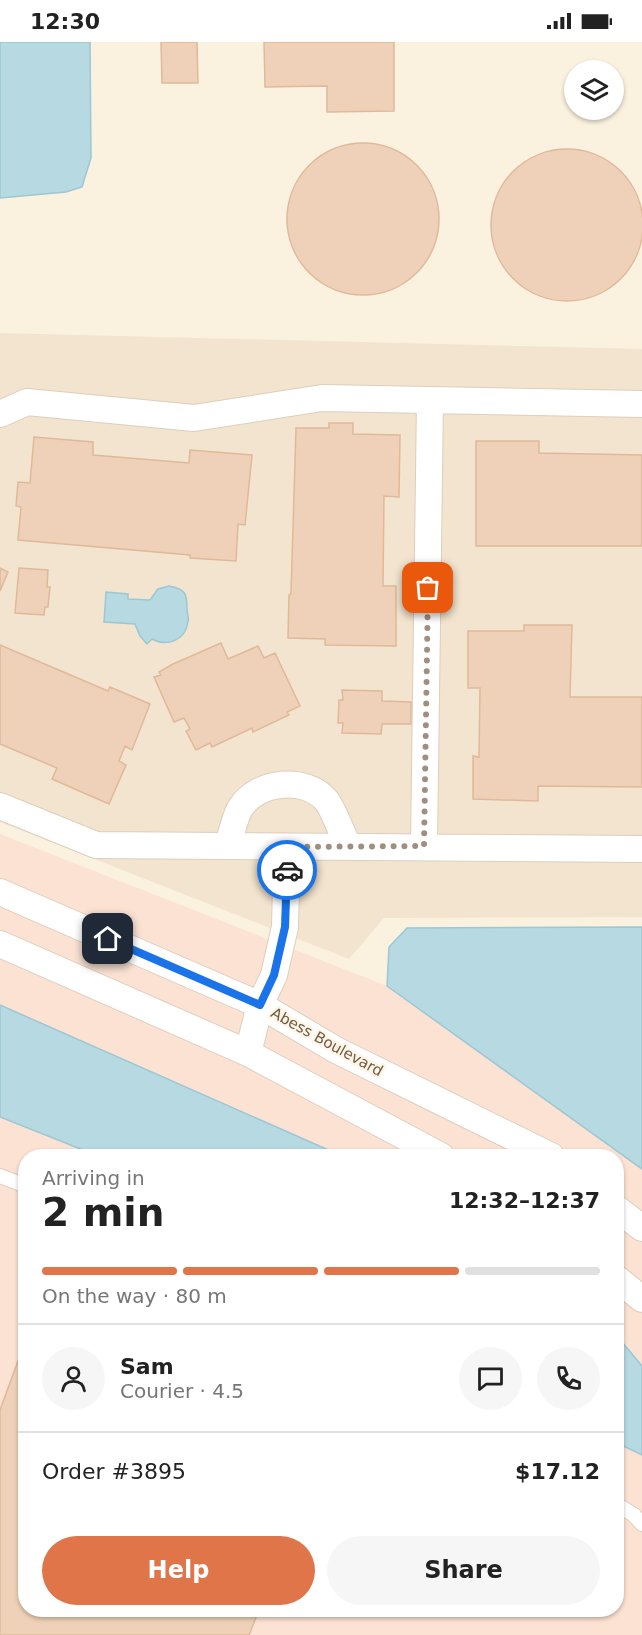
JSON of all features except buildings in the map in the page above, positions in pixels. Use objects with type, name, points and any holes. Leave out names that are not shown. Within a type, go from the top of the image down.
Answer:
[{"type":"street","points":[[0,414],[27,402],[194,418],[322,398],[642,404]]},
{"type":"street","points":[[424,846],[430,400]]},
{"type":"street","points":[[228,846],[240,807],[260,790],[284,784],[309,789],[327,801],[348,846]]},
{"type":"street","points":[[0,806],[96,845],[642,849]]},
{"type":"street","points":[[248,1053],[260,1005],[274,975],[285,927],[287,847]]},
{"type":"street","name":"Abess Boulevard","points":[[0,892],[260,1005],[336,1050],[537,1149]]},
{"type":"street","points":[[0,944],[248,1053],[428,1149]]},
{"type":"street","points":[[624,1214],[642,1228]]},
{"type":"street","points":[[624,1284],[642,1299]]},
{"type":"lane","points":[[0,1176],[18,1183]]},
{"type":"lane","points":[[624,1509],[642,1524]]},
{"type":"shaded area","points":[[0,333],[642,349],[642,917],[384,918],[349,959],[0,822]]},
{"type":"shaded area","points":[[0,834],[387,986],[614,1149],[18,1149],[18,1617],[624,1617],[624,1156],[642,1169],[642,1635],[0,1635]]},
{"type":"water","points":[[0,42],[90,42],[91,158],[82,187],[66,192],[0,198]]},
{"type":"water","points":[[169,586],[182,591],[187,600],[186,629],[174,641],[164,642],[152,639],[147,644],[140,636],[135,624],[104,622],[106,592],[128,594],[128,599],[150,600],[158,589]]},
{"type":"water","points":[[642,927],[642,1169],[624,1156],[624,1149],[614,1149],[387,986],[389,947],[407,928]]},
{"type":"water","points":[[0,1005],[326,1149],[80,1149],[0,1117]]},
{"type":"water","points":[[624,1344],[642,1366],[642,1455],[624,1446]]},
{"type":"way so far","points":[[287,870],[287,847],[424,846],[428,588]]},
{"type":"route","points":[[108,939],[260,1005],[274,975],[285,927],[287,870]]}]
